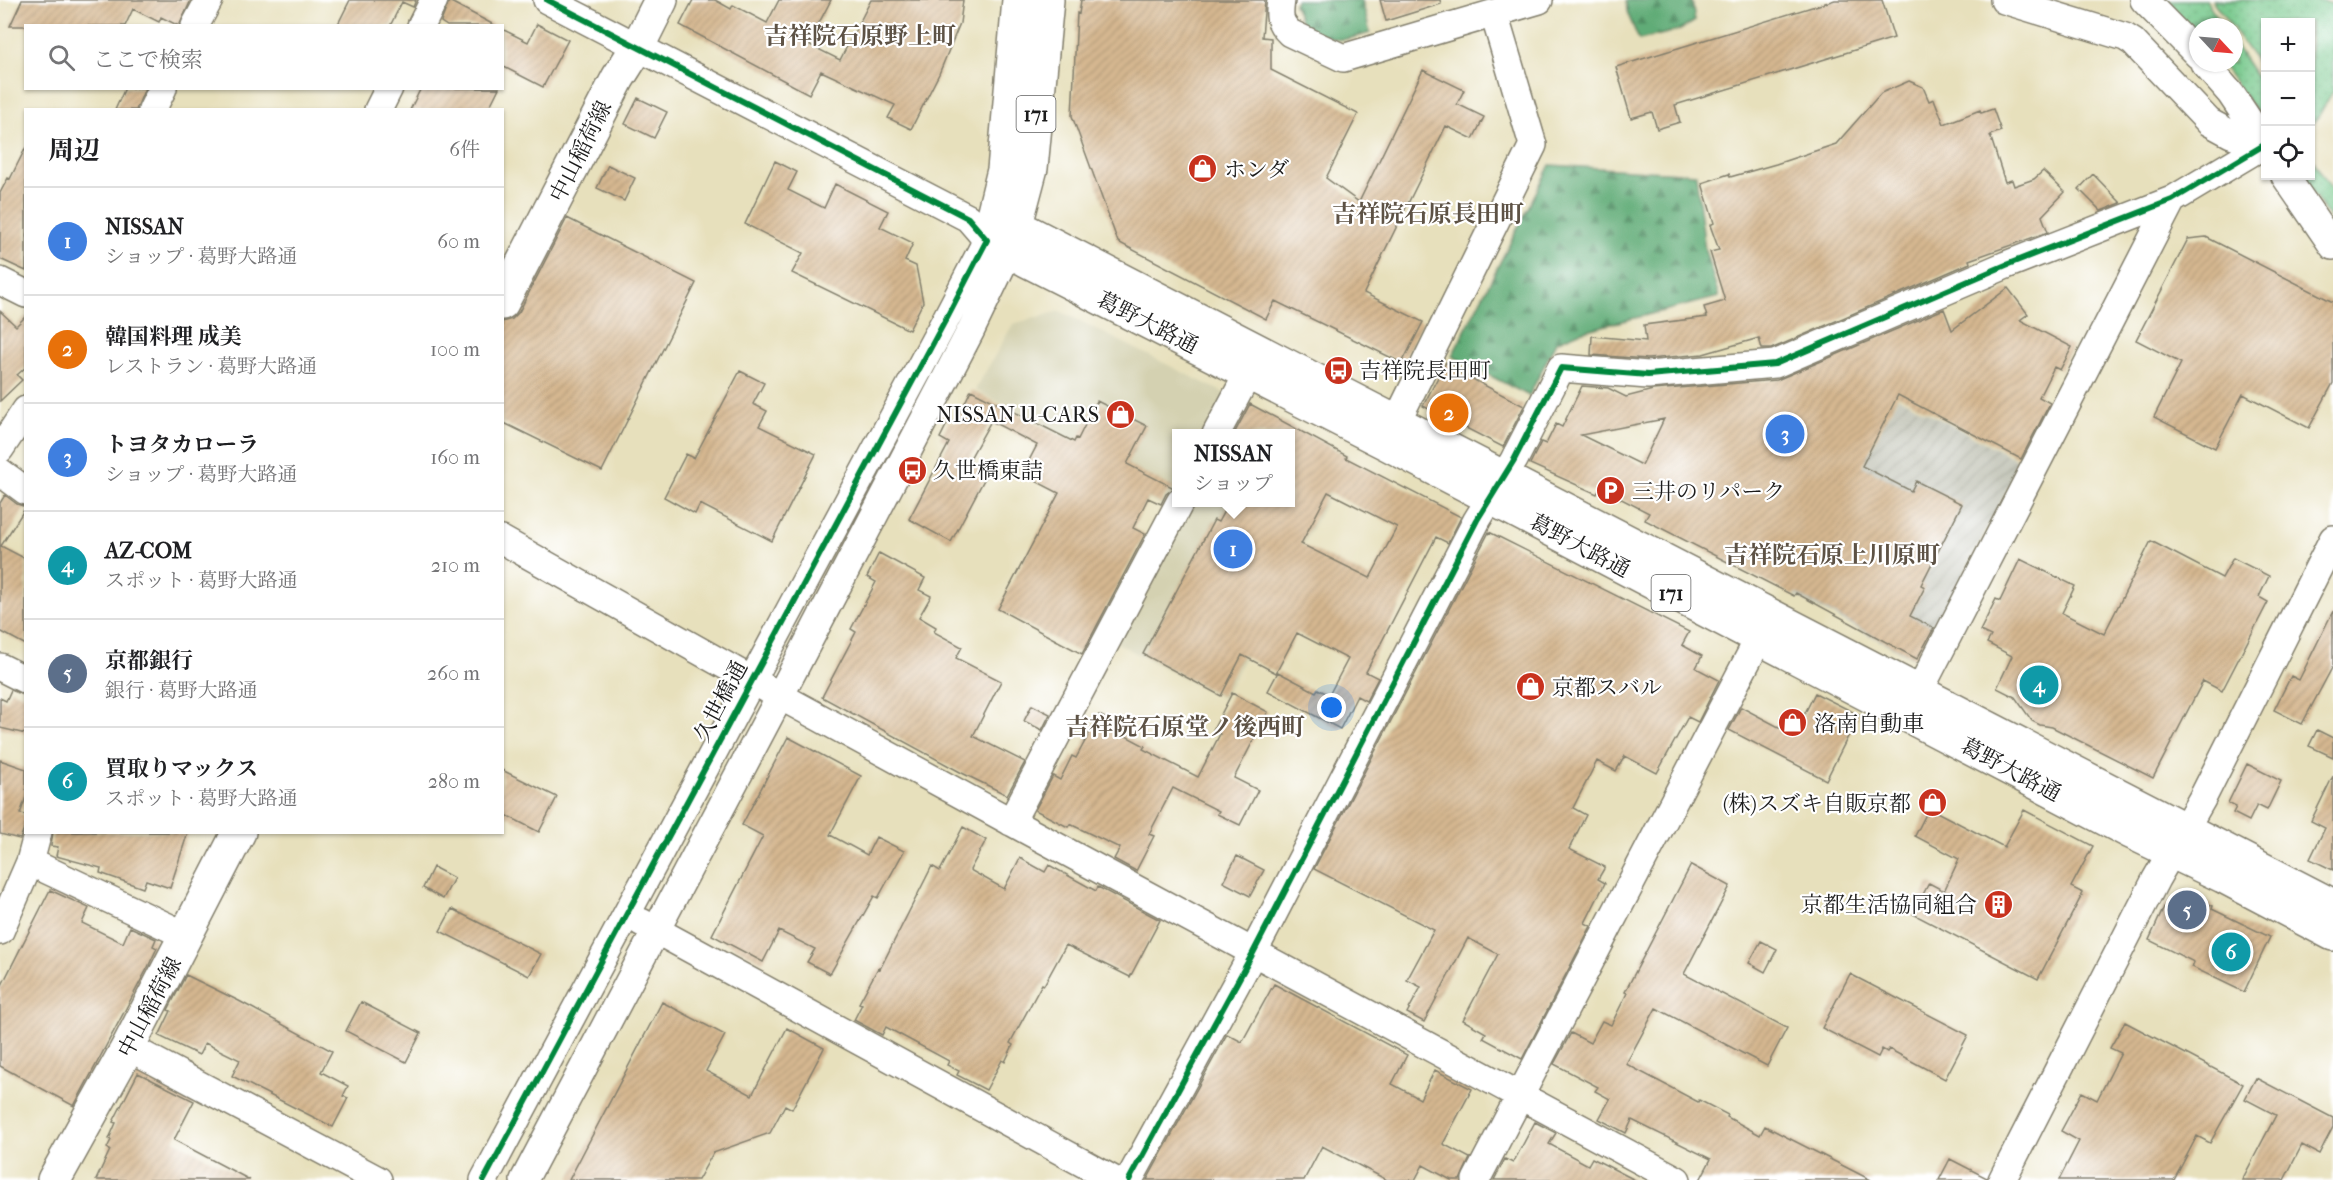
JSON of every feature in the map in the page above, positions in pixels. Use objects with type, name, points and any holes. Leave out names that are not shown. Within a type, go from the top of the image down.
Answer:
[{"type":"main road","name":"中山稲荷線","points":[[504,299],[618,78],[638,48],[661,0]]},
{"type":"main road","name":"171","points":[[995,230],[1004,170],[1019,0]]},
{"type":"main road","name":"171","points":[[995,230],[1031,168],[1047,0]]},
{"type":"main road","name":"葛野大路通","points":[[995,230],[2178,840],[2333,906]]},
{"type":"main road","name":"中山稲荷線","points":[[54,1180],[128,1047],[238,834]]},
{"type":"main road","name":"葛野大路通","points":[[2178,840],[2223,876],[2333,934]]},
{"type":"street","points":[[196,24],[209,0]]},
{"type":"street","points":[[422,24],[434,0]]},
{"type":"street","points":[[524,1180],[780,696],[970,330],[995,230],[547,0]]},
{"type":"street","points":[[1281,0],[1278,18],[1290,33],[1343,58],[1539,0]]},
{"type":"street","points":[[2004,0],[2133,42],[2209,122],[2231,134],[2261,144]]},
{"type":"street","points":[[2144,0],[2189,46]]},
{"type":"street","points":[[1391,433],[1533,145],[1494,14]]},
{"type":"street","points":[[2212,72],[2231,94],[2261,139]]},
{"type":"street","points":[[153,108],[162,90]]},
{"type":"street","points":[[379,108],[388,90]]},
{"type":"street","points":[[1129,1180],[1561,368],[1648,375],[1775,364],[2006,265],[2172,200],[2261,147]]},
{"type":"street","points":[[2288,180],[2333,246]]},
{"type":"street","points":[[1913,704],[2172,200]]},
{"type":"street","name":"久世橋通","points":[[484,1180],[995,230]]},
{"type":"street","points":[[0,281],[24,293]]},
{"type":"street","points":[[1219,429],[1254,363]]},
{"type":"street","points":[[0,449],[24,413]]},
{"type":"street","points":[[0,472],[24,490]]},
{"type":"street","points":[[1011,822],[1177,507]]},
{"type":"street","points":[[2001,1180],[2333,539]]},
{"type":"street","points":[[504,541],[1011,822],[1677,1180]]},
{"type":"street","points":[[1476,1180],[1764,627]]},
{"type":"street","points":[[0,667],[24,679]]},
{"type":"street","points":[[0,932],[30,862],[37,834]]},
{"type":"street","points":[[30,862],[187,936]]},
{"type":"street","points":[[626,914],[1114,1180]]},
{"type":"street","points":[[128,1047],[378,1180]]},
{"type":"shaded area","name":"NISSAN U-CARS","points":[[1060,311],[1228,395],[1210,429],[1172,429],[1172,504],[1169,510],[1058,453],[1066,437],[975,390],[1013,324]]},
{"type":"shaded area","points":[[1898,397],[2022,462],[1918,661],[1795,596]]},
{"type":"shaded area","points":[[1243,400],[1350,456],[1223,699],[1115,642],[1186,507],[1295,507],[1295,429],[1227,429]]},
{"type":"green space","points":[[1296,0],[1362,0],[1370,33],[1349,39],[1334,39],[1321,34],[1302,24],[1294,4]]},
{"type":"green space","points":[[1626,0],[1692,0],[1695,21],[1680,30],[1639,40],[1627,12]]},
{"type":"green space","points":[[2161,0],[2206,0],[2218,18],[2189,18],[2189,30]]},
{"type":"green space","points":[[2212,0],[2321,0],[2333,5],[2333,91],[2315,120],[2315,18],[2261,18],[2261,68],[2243,43],[2243,18],[2225,18]]},
{"type":"green space","points":[[2243,57],[2261,84],[2261,118],[2227,72],[2243,72]]},
{"type":"green space","points":[[2315,163],[2333,192],[2333,223],[2304,180],[2315,180]]},
{"type":"green space","points":[[1550,165],[1696,174],[1705,250],[1719,297],[1579,332],[1556,342],[1529,396],[1452,356]]},
{"type":"building","points":[[22,0],[191,0],[180,24],[161,17],[159,22],[133,9],[126,24],[10,26]]},
{"type":"building","points":[[350,0],[416,0],[413,7],[402,2],[391,24],[338,24]]},
{"type":"building","points":[[693,0],[715,0],[731,9],[733,5],[767,23],[779,0],[831,0],[808,44],[840,60],[871,0],[963,0],[960,23],[939,74],[911,129],[888,118],[895,105],[821,71],[809,94],[680,25]]},
{"type":"building","name":"ホンダ","points":[[1081,0],[1265,0],[1262,37],[1271,38],[1271,70],[1358,114],[1326,178],[1359,202],[1423,70],[1464,90],[1457,104],[1484,117],[1473,139],[1446,126],[1364,293],[1423,322],[1402,363],[1275,301],[1266,319],[1118,242],[1072,116],[1077,13],[1079,14]]},
{"type":"building","points":[[1380,0],[1440,0],[1441,4],[1386,21]]},
{"type":"building","points":[[1835,0],[1882,0],[1894,38],[1675,105],[1680,122],[1657,129],[1652,112],[1631,118],[1616,67]]},
{"type":"building","points":[[449,1],[492,24],[444,24],[441,22]]},
{"type":"building","points":[[537,24],[568,40],[543,87],[504,67],[504,30],[528,42]]},
{"type":"building","points":[[1909,81],[1923,87],[1929,101],[1934,99],[1944,124],[1980,110],[1981,113],[1993,109],[2001,131],[1990,135],[2005,182],[2012,180],[2014,186],[2034,179],[2043,171],[2065,192],[2042,216],[2048,232],[1969,260],[1970,263],[1771,349],[1762,349],[1759,338],[1703,354],[1648,359],[1591,355],[1592,336],[1646,341],[1644,325],[1707,317],[1704,307],[1725,301],[1710,252],[1719,250],[1710,225],[1714,223],[1702,183],[1729,174],[1730,177],[1776,164],[1836,144],[1881,93]]},
{"type":"building","points":[[124,90],[144,90],[137,108],[116,108]]},
{"type":"building","points":[[420,90],[498,90],[489,108],[411,108]]},
{"type":"building","points":[[638,98],[667,112],[654,138],[625,124]]},
{"type":"building","points":[[24,151],[24,270],[0,259],[0,193],[8,178],[10,179]]},
{"type":"building","points":[[775,161],[797,172],[788,190],[824,208],[835,184],[888,211],[880,227],[913,243],[905,261],[916,266],[923,302],[909,330],[792,273],[803,253],[745,224]]},
{"type":"building","points":[[608,165],[635,178],[624,201],[597,188]]},
{"type":"building","points":[[2093,174],[2121,203],[2101,211],[2079,189]]},
{"type":"building","points":[[567,218],[696,283],[602,471],[504,423],[504,321],[512,319],[519,312]]},
{"type":"building","points":[[2206,237],[2333,302],[2333,383],[2309,428],[2243,394],[2215,448],[2154,417],[2181,363],[2136,340],[2188,239]]},
{"type":"building","points":[[2008,288],[2028,314],[2020,320],[2072,347],[2060,370],[2054,367],[2039,397],[2050,403],[2021,459],[1898,395],[1862,466],[1911,491],[1916,481],[1962,504],[1921,585],[1925,587],[1910,616],[1934,628],[1917,659],[1796,593],[1794,596],[1645,520],[1649,513],[1600,488],[1597,494],[1530,464],[1541,442],[1546,444],[1556,424],[1562,427],[1582,386],[1608,388],[1626,397],[1653,390],[1777,380],[1944,309],[1952,330]],"holes":[[[1664,419],[1642,465],[1581,435]]]},
{"type":"building","points":[[0,311],[16,326],[24,318],[24,369],[17,375],[22,380],[0,401]]},
{"type":"building","points":[[1446,362],[1463,370],[1461,373],[1524,406],[1503,447],[1423,406]]},
{"type":"building","points":[[740,371],[764,383],[753,404],[767,411],[759,426],[816,454],[772,541],[700,504],[695,514],[664,497],[686,454],[694,458]]},
{"type":"building","points":[[971,390],[1074,442],[1076,438],[1078,439],[1097,401],[1147,426],[1127,464],[1172,487],[1172,490],[1166,494],[1161,504],[1148,498],[1133,528],[1145,534],[1082,654],[998,609],[1059,493],[1022,474],[1037,445],[991,421],[968,462],[988,472],[951,542],[909,519],[949,443],[940,438],[949,420],[955,423]]},
{"type":"building","points":[[1250,404],[1347,456],[1346,458],[1461,517],[1448,543],[1436,537],[1366,672],[1378,678],[1366,701],[1357,696],[1340,729],[1268,691],[1278,672],[1316,692],[1318,689],[1329,695],[1348,659],[1297,633],[1276,673],[1242,655],[1221,696],[1143,654],[1214,520],[1218,522],[1226,507],[1295,507],[1295,429],[1237,429]],"holes":[[[1328,492],[1397,527],[1370,578],[1301,544]]]},
{"type":"building","points":[[5,495],[24,506],[24,510],[1,546],[24,558],[24,644],[0,631],[0,503]]},
{"type":"building","name":"京都スバル","points":[[1489,532],[1689,632],[1682,645],[1702,656],[1696,668],[1719,680],[1698,722],[1688,717],[1657,773],[1625,756],[1616,771],[1597,761],[1573,808],[1586,815],[1569,849],[1605,867],[1598,879],[1605,883],[1585,923],[1591,926],[1522,1059],[1483,1038],[1486,1033],[1463,1020],[1498,954],[1468,938],[1424,1022],[1407,1013],[1421,987],[1407,980],[1434,930],[1314,869]]},
{"type":"building","points":[[2151,541],[2222,578],[2233,558],[2269,576],[2259,597],[2268,602],[2222,691],[2203,681],[2153,778],[2052,727],[2032,721],[2015,697],[1997,688],[2012,656],[1987,643],[1991,636],[1980,631],[1996,599],[2000,601],[2020,559],[2075,586],[2062,613],[2104,634]]},
{"type":"building","points":[[879,553],[925,578],[919,590],[931,596],[919,617],[936,627],[934,632],[962,647],[956,658],[1001,681],[973,736],[1025,762],[1007,795],[822,697],[856,632],[851,629],[876,582],[867,577]]},
{"type":"building","points":[[2333,611],[2333,666],[2302,724],[2274,710],[2291,676],[2299,680]]},
{"type":"building","points":[[11,690],[24,695],[24,734],[0,728],[0,698],[6,701]]},
{"type":"building","points":[[1232,693],[1268,712],[1234,778],[1258,790],[1240,825],[1217,814],[1219,811],[1173,788],[1149,834],[1154,836],[1136,871],[1114,859],[1120,848],[1070,824],[1068,827],[1035,810],[1053,776],[1060,780],[1072,756],[1076,758],[1099,715],[1127,729],[1124,735],[1145,746],[1143,749],[1198,777],[1220,734],[1213,730]]},
{"type":"building","points":[[1815,693],[1859,715],[1826,780],[1729,730],[1741,707],[1794,735]]},
{"type":"building","points":[[1032,705],[1050,714],[1042,730],[1024,721]]},
{"type":"building","points":[[2317,730],[2333,738],[2333,757],[2309,746]]},
{"type":"building","points":[[788,737],[861,776],[830,835],[867,855],[876,837],[904,851],[878,898],[874,896],[830,974],[807,962],[815,949],[779,931],[763,962],[712,935],[763,836],[742,825]]},
{"type":"building","points":[[0,760],[24,768],[24,803],[20,814],[24,815],[24,828],[20,839],[0,834]]},
{"type":"building","points":[[2247,764],[2281,781],[2267,810],[2257,805],[2249,821],[2233,813],[2236,807],[2228,803]]},
{"type":"building","points":[[504,771],[557,797],[539,832],[504,814]]},
{"type":"building","points":[[2333,776],[2333,870],[2310,859],[2325,828],[2311,821]]},
{"type":"building","name":"京都生活協同組合","points":[[1929,808],[2004,847],[2024,810],[2093,846],[2071,887],[2083,893],[2038,979],[1913,914],[1929,883],[1944,891],[1959,859],[1915,836]]},
{"type":"building","points":[[963,827],[986,840],[970,870],[1004,889],[1020,858],[1045,872],[1049,865],[1096,891],[1098,887],[1160,920],[1130,977],[1066,945],[1010,1043],[1013,1045],[1005,1062],[1002,1060],[986,1090],[957,1075],[959,1071],[947,1065],[949,1061],[886,1027],[882,1035],[854,1020],[862,1004],[859,1003],[878,968],[880,969],[932,866],[940,871]]},
{"type":"building","points":[[53,834],[187,834],[170,888],[146,880],[143,888],[100,873],[101,868],[56,856],[58,847],[51,846]]},
{"type":"building","points":[[1237,856],[1264,870],[1250,896],[1223,882]]},
{"type":"building","points":[[1691,865],[1730,886],[1684,974],[1787,1028],[1767,1066],[1656,1008],[1626,1064],[1728,1115],[1727,1117],[1760,1135],[1765,1126],[1871,1180],[1700,1180],[1711,1159],[1632,1120],[1626,1133],[1599,1119],[1610,1099],[1595,1091],[1598,1087],[1554,1064],[1571,1033],[1590,1043],[1602,1021],[1611,1025],[1627,993],[1625,992]]},
{"type":"building","points":[[433,867],[454,878],[443,899],[423,888]]},
{"type":"building","points":[[50,890],[89,908],[82,923],[123,943],[130,927],[156,939],[153,946],[157,948],[74,1106],[0,1066],[0,989]]},
{"type":"building","points":[[2193,896],[2213,906],[2212,909],[2270,937],[2244,992],[2192,967],[2194,962],[2149,940],[2165,905]]},
{"type":"building","points":[[452,909],[541,954],[529,976],[440,931]]},
{"type":"building","points":[[1761,941],[1777,949],[1765,972],[1749,963]]},
{"type":"building","points":[[1850,974],[1968,1035],[1945,1079],[1889,1049],[1887,1052],[1882,1049],[1878,1057],[1822,1028]]},
{"type":"building","points":[[186,975],[332,1051],[321,1072],[348,1086],[343,1096],[348,1098],[333,1127],[232,1076],[240,1060],[205,1043],[199,1055],[159,1036],[171,1011],[168,1010]]},
{"type":"building","points":[[1274,984],[1407,1055],[1392,1084],[1420,1099],[1435,1070],[1472,1089],[1443,1144],[1470,1158],[1460,1180],[1451,1180],[1423,1165],[1415,1180],[1387,1180],[1322,1146],[1304,1180],[1147,1180],[1227,1034],[1242,1042]]},
{"type":"building","points":[[361,1002],[421,1033],[406,1062],[346,1031]]},
{"type":"building","points":[[662,1002],[725,1035],[706,1071],[752,1095],[787,1028],[824,1048],[792,1109],[785,1105],[770,1133],[713,1153],[698,1180],[569,1180]]},
{"type":"building","points":[[2125,1022],[2243,1084],[2210,1143],[2197,1136],[2174,1180],[2059,1180],[2079,1141],[2061,1131],[2082,1092],[2097,1100],[2121,1053],[2110,1048]]},
{"type":"building","points":[[138,1073],[194,1101],[174,1140],[250,1180],[96,1180],[110,1150],[107,1148],[116,1123],[113,1122]]},
{"type":"building","points":[[2256,1078],[2333,1118],[2333,1127],[2319,1154],[2302,1145],[2284,1180],[2242,1180],[2276,1115],[2245,1099]]},
{"type":"building","points":[[1535,1122],[1556,1133],[1549,1144],[1588,1165],[1592,1158],[1635,1180],[1494,1180],[1505,1159],[1513,1163]]},
{"type":"building","points":[[1950,1159],[1987,1178],[1986,1180],[1939,1180]]},
{"type":"cycle path","points":[[484,1180],[987,240],[968,218],[547,0]]},
{"type":"cycle path","points":[[1129,1180],[1253,953],[1477,520],[1514,460],[1561,368],[1648,375],[1775,364],[2006,265],[2172,200],[2261,147]]},
{"type":"place","name":"ホンダ","points":[[1203,169]]},
{"type":"place","name":"吉祥院長田町","points":[[1338,370]]},
{"type":"place","name":"韓国料理 成美","points":[[1449,413]]},
{"type":"place","name":"NISSAN U-CARS","points":[[1120,414]]},
{"type":"place","name":"トヨタカローラ","points":[[1785,434]]},
{"type":"place","name":"久世橋東詰","points":[[912,470]]},
{"type":"place","name":"三井のリパーク","points":[[1611,491]]},
{"type":"place","name":"NISSAN","points":[[1233,549]]},
{"type":"place","name":"AZ-COM","points":[[2039,685]]},
{"type":"place","name":"京都スバル","points":[[1531,687]]},
{"type":"place","name":"洛南自動車","points":[[1793,723]]},
{"type":"place","name":"(株)スズキ自販京都","points":[[1932,803]]},
{"type":"place","name":"京都生活協同組合","points":[[1998,904]]},
{"type":"place","name":"京都銀行","points":[[2187,910]]},
{"type":"place","name":"買取りマックス","points":[[2231,952]]},
{"type":"district","name":"吉祥院石原野上町","points":[[860,36]]},
{"type":"district","name":"吉祥院石原長田町","points":[[1428,214]]},
{"type":"district","name":"吉祥院石原上川原町","points":[[1832,555]]},
{"type":"district","name":"吉祥院石原堂ノ後西町","points":[[1185,727]]}]
